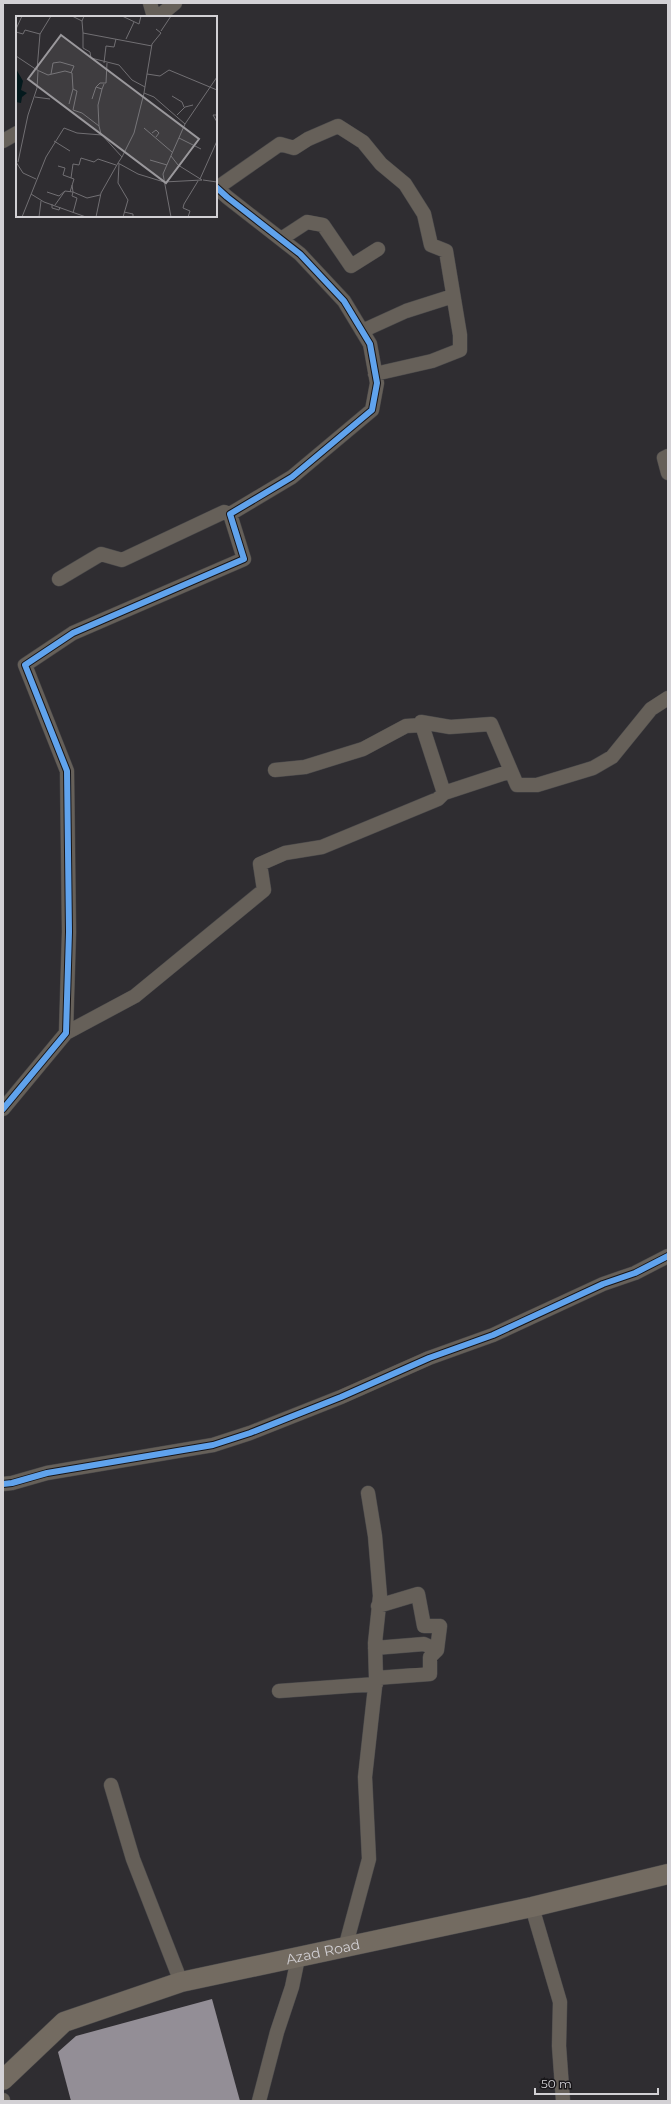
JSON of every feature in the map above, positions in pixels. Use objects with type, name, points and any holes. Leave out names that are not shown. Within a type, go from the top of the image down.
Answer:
[{"type":"main road","name":"Azad Road","points":[[3,2080],[64,2022],[181,1982],[532,1907],[668,1874]]},
{"type":"street","points":[[150,3],[154,16]]},
{"type":"street","points":[[159,16],[175,3]]},
{"type":"street","points":[[59,579],[101,554],[122,560],[224,512],[230,514],[292,477],[372,410],[376,383],[370,344],[344,301],[300,254],[217,188],[280,144],[294,148],[308,139],[338,126],[363,142],[381,164],[405,184],[424,214],[431,245],[446,251],[460,335],[460,350],[432,361],[375,374]]},
{"type":"street","points":[[3,141],[16,134]]},
{"type":"street","points":[[281,239],[306,222],[324,226],[351,266],[378,249]]},
{"type":"street","points":[[362,331],[406,311],[454,296]]},
{"type":"street","points":[[668,456],[664,458],[668,473]]},
{"type":"street","points":[[66,1033],[69,932],[67,771],[25,665],[73,633],[244,559],[230,514]]},
{"type":"street","points":[[444,793],[421,722],[450,727],[491,724],[517,785],[537,785],[593,768],[612,757],[650,709],[668,698]]},
{"type":"street","points":[[275,770],[305,767],[363,749],[406,726],[423,725]]},
{"type":"street","points":[[3,1109],[66,1033],[135,996],[264,890],[260,864],[285,852],[322,847],[438,799],[444,793],[511,771]]},
{"type":"street","points":[[3,1484],[12,1483],[47,1472],[130,1460],[212,1445],[250,1433],[341,1397],[429,1358],[492,1335],[668,1256]]},
{"type":"street","points":[[345,1948],[369,1859],[365,1777],[376,1681],[375,1648],[378,1606],[375,1536],[368,1493]]},
{"type":"street","points":[[279,1691],[430,1674],[430,1657],[437,1650],[440,1626],[424,1626],[418,1594],[378,1606]]},
{"type":"street","points":[[375,1648],[424,1644],[437,1650]]},
{"type":"street","points":[[111,1785],[133,1859],[181,1982]]},
{"type":"street","points":[[532,1907],[560,2002],[559,2046],[563,2101]]},
{"type":"street","points":[[259,2101],[277,2032],[292,1987],[298,1958]]},
{"type":"building","points":[[212,1999],[240,2101],[71,2101],[58,2052],[76,2036]]},
{"type":"cycle path","points":[[3,1109],[66,1033],[69,932],[67,771],[25,665],[73,633],[244,559],[230,514],[292,477],[372,410],[377,383],[370,344],[344,301],[300,254],[217,188]]},
{"type":"cycle path","points":[[3,1484],[12,1483],[47,1473],[213,1445],[250,1433],[341,1397],[429,1358],[493,1335],[603,1284],[635,1273],[668,1256]]}]
